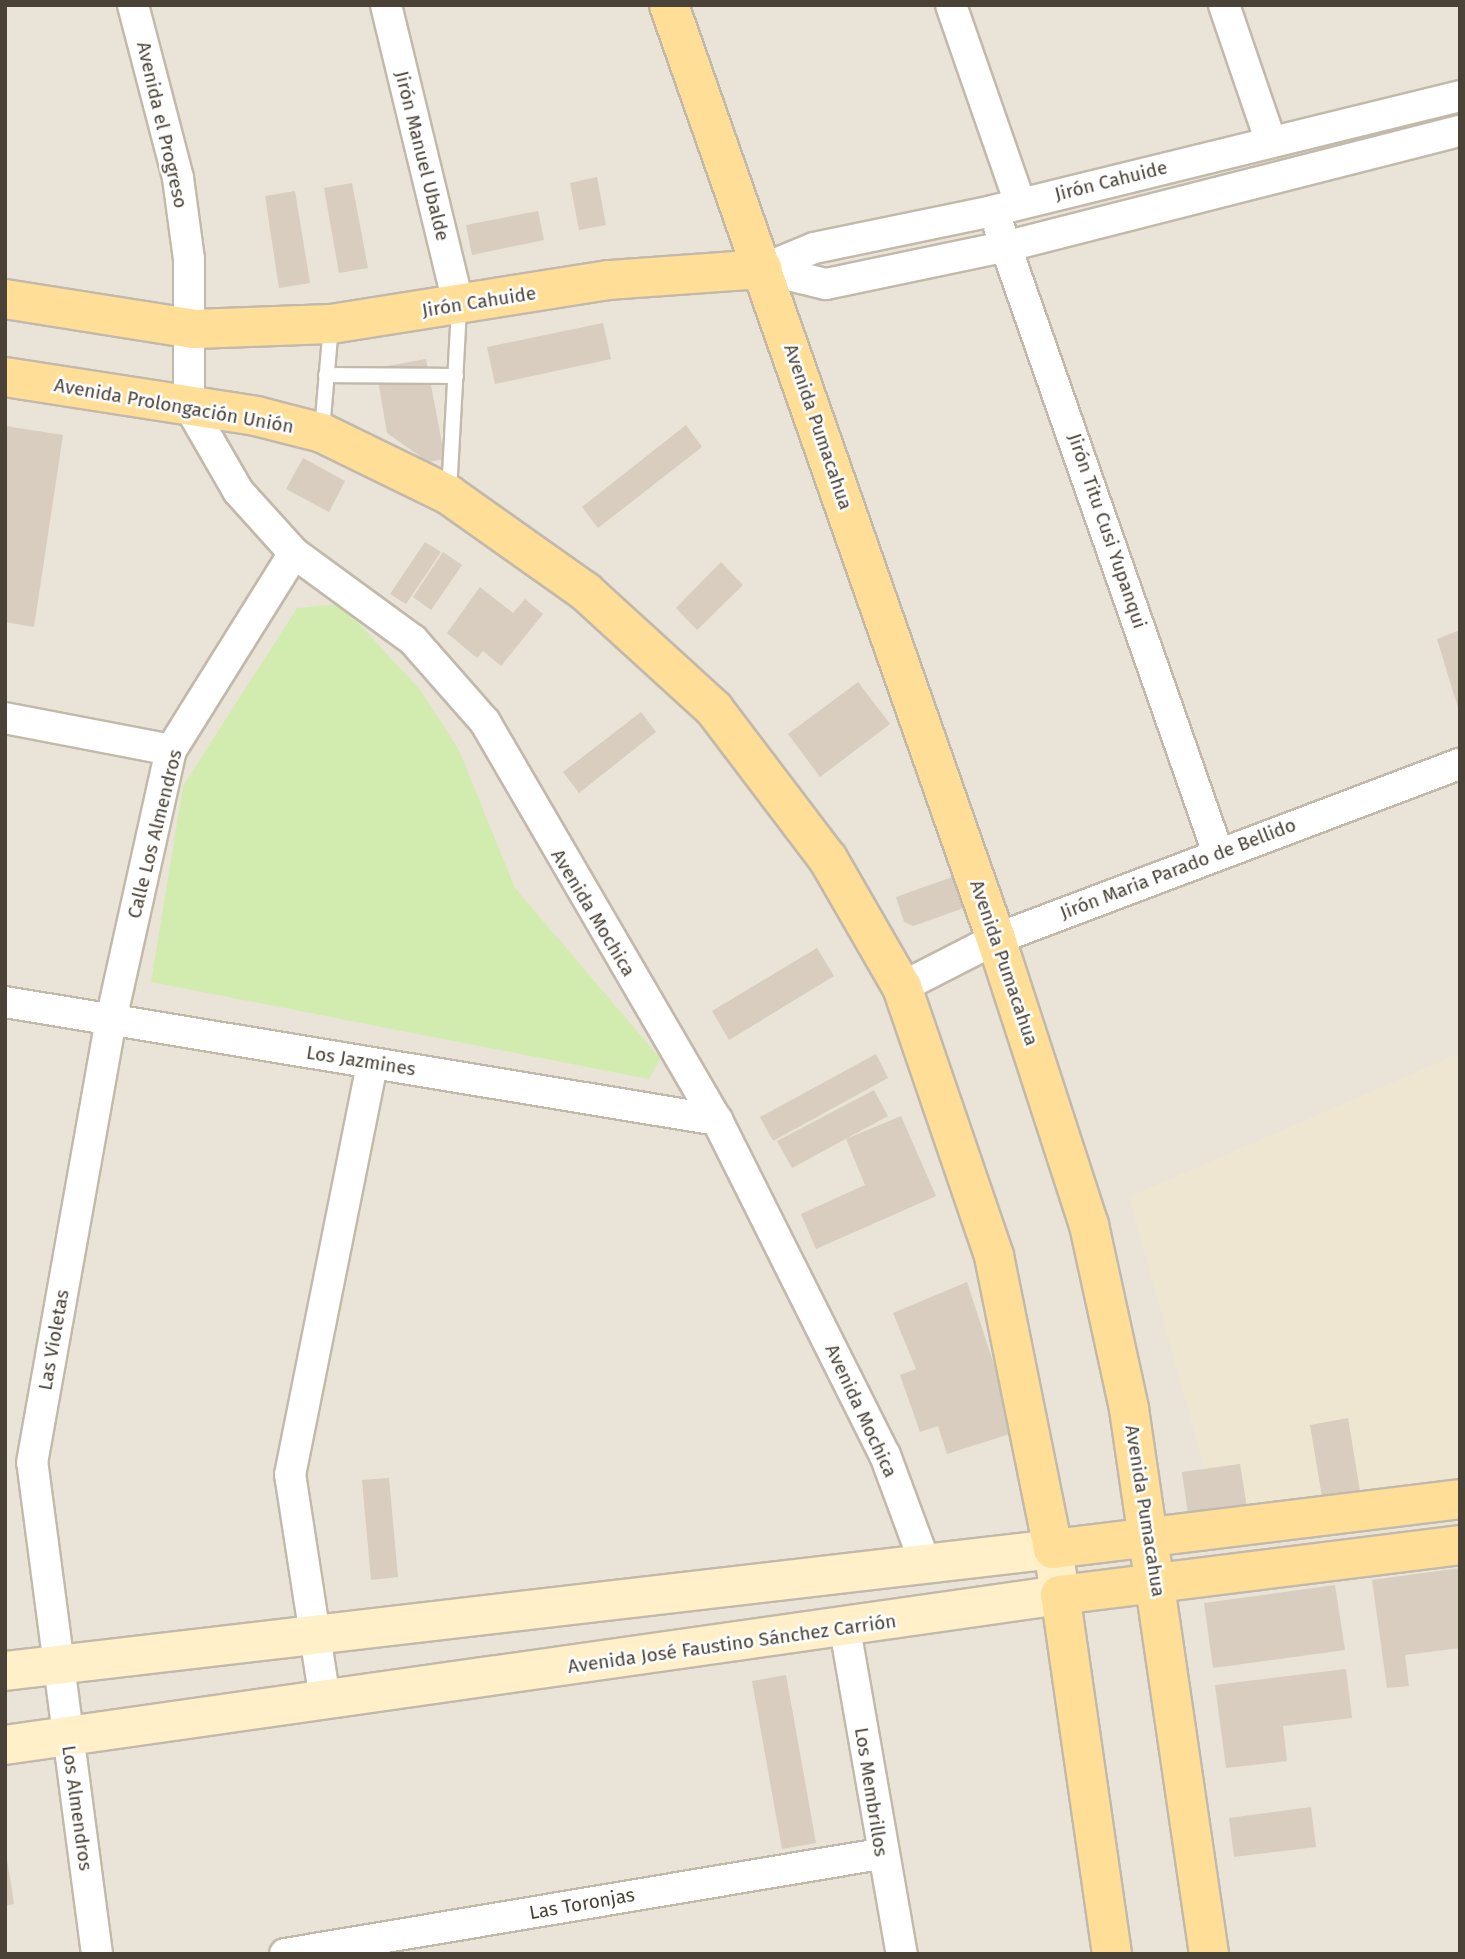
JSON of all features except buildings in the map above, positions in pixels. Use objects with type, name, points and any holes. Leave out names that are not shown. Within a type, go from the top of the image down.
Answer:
[{"type":"main road","name":"Avenida Pumacahua","points":[[669,5],[996,939],[1089,1225],[1150,1540],[1209,1954]]},
{"type":"main road","name":"Jirón Cahuide","points":[[194,328],[331,324],[459,307],[608,280],[762,269]]},
{"type":"main road","points":[[5,299],[194,328]]},
{"type":"main road","name":"Avenida Prolongación Unión","points":[[5,377],[190,406],[322,433],[449,495],[586,592],[715,709],[828,859],[902,987]]},
{"type":"main road","points":[[902,987],[994,1256],[1053,1549],[1112,1954]]},
{"type":"main road","points":[[5,1671],[313,1631],[1150,1540],[1460,1499]]},
{"type":"main road","name":"Avenida José Faustino Sánchez Carrión","points":[[5,1745],[845,1629],[1060,1595],[1460,1545]]},
{"type":"street","name":"Avenida el Progreso","points":[[133,5],[178,178],[194,328]]},
{"type":"street","name":"Jirón Manuel Ubalde","points":[[386,5],[459,307]]},
{"type":"street","name":"Jirón Titu Cusi Yupanqui","points":[[951,5],[1006,207],[1008,246],[1218,853]]},
{"type":"street","points":[[1224,5],[1271,142]]},
{"type":"street","name":"Jirón Cahuide","points":[[762,269],[814,248],[1006,207],[1460,96]]},
{"type":"street","name":"Jirón Cahuide","points":[[762,269],[826,284],[1008,246],[1460,131]]},
{"type":"street","points":[[190,406],[194,328]]},
{"type":"street","name":"Avenida Mochica","points":[[190,406],[238,491],[294,553],[413,640],[485,722],[717,1120],[885,1455],[926,1566]]},
{"type":"street","name":"Calle Los Almendros","points":[[111,1020],[171,750],[294,553]]},
{"type":"street","points":[[5,718],[171,750]]},
{"type":"street","name":"Jirón Maria Parado de Bellido","points":[[902,987],[996,939],[1218,853],[1460,764]]},
{"type":"street","name":"Los Jazmines","points":[[5,1002],[717,1120]]},
{"type":"street","name":"Las Violetas","points":[[56,1663],[32,1463],[111,1020]]},
{"type":"street","points":[[325,1700],[290,1475],[372,1063]]},
{"type":"street","name":"Los Membrillos","points":[[845,1629],[880,1854],[902,1954]]},
{"type":"street","name":"Los Almendros","points":[[56,1663],[97,1954]]},
{"type":"street","name":"Las Toronjas","points":[[285,1954],[880,1854]]},
{"type":"lane","points":[[449,495],[459,307]]},
{"type":"lane","points":[[322,433],[331,324]]},
{"type":"lane","points":[[326,375],[456,376]]},
{"type":"shaded area","points":[[5,5],[1460,5],[1460,1954],[5,1954]]},
{"type":"shaded area","points":[[1460,1053],[1460,1489],[1220,1526],[1129,1197]]},
{"type":"green space","points":[[341,604],[421,691],[459,750],[515,888],[660,1058],[649,1079],[151,982],[183,786],[297,608]]}]
